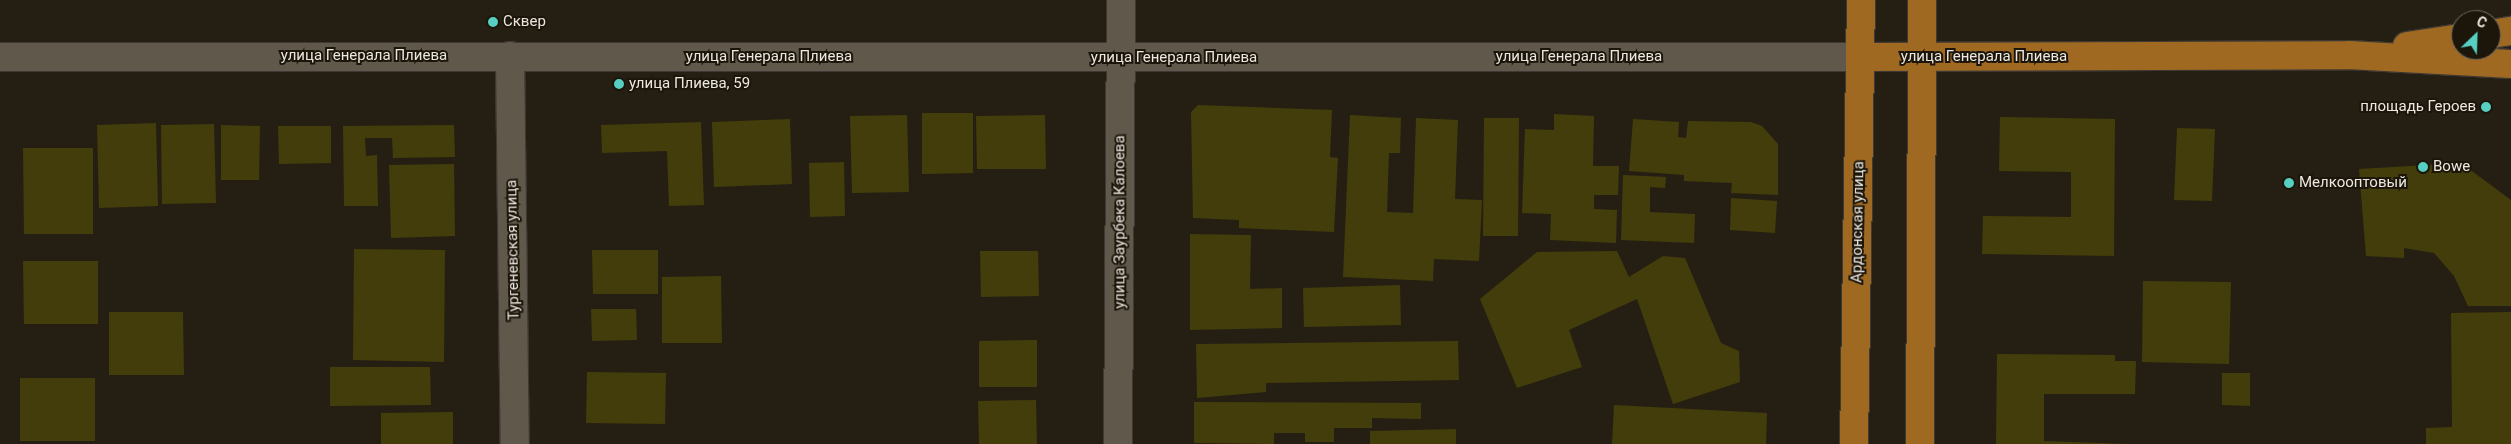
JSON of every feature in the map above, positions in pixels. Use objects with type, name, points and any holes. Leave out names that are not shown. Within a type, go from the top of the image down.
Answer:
[{"type":"main road","name":"Ардонская улица","points":[[1854,444],[1861,57],[1860,0]]},
{"type":"main road","points":[[1920,444],[1922,0]]},
{"type":"main road","name":"улица Генерала Плиева","points":[[2349,54],[2451,39]]},
{"type":"main road","name":"улица Генерала Плиева","points":[[1861,57],[2349,54],[2511,64]]},
{"type":"street","name":"улица Заурбека Калоева","points":[[1118,444],[1121,0]]},
{"type":"street","name":"Тургеневская улица","points":[[510,56],[515,444]]},
{"type":"street","name":"улица Генерала Плиева","points":[[0,57],[1861,57]]},
{"type":"building","points":[[1198,105],[1332,110],[1330,157],[1338,158],[1334,232],[1239,228],[1239,220],[1193,218],[1191,112]]},
{"type":"building","points":[[922,113],[973,113],[973,173],[922,174]]},
{"type":"building","points":[[1554,114],[1594,116],[1593,166],[1619,166],[1618,195],[1594,195],[1594,209],[1617,210],[1616,243],[1550,240],[1551,214],[1522,213],[1525,129],[1554,130]]},
{"type":"building","points":[[907,115],[909,192],[852,193],[850,116]]},
{"type":"building","points":[[1045,115],[1046,169],[977,169],[976,116]]},
{"type":"building","points":[[1350,115],[1401,118],[1400,153],[1389,153],[1387,212],[1413,213],[1416,118],[1458,120],[1455,199],[1482,200],[1479,261],[1434,259],[1433,281],[1343,277]]},
{"type":"building","points":[[2000,117],[2115,119],[2114,256],[1982,254],[1983,216],[2071,217],[2071,172],[1999,171]]},
{"type":"building","points":[[1484,118],[1519,118],[1518,236],[1483,236]]},
{"type":"building","points":[[790,119],[792,184],[714,187],[712,122]]},
{"type":"building","points":[[1633,119],[1679,122],[1678,137],[1686,138],[1688,121],[1751,122],[1762,126],[1778,144],[1778,195],[1731,193],[1732,183],[1684,181],[1684,175],[1629,171]]},
{"type":"building","points":[[701,122],[704,205],[669,206],[667,151],[602,153],[601,125]]},
{"type":"building","points":[[156,123],[158,206],[99,208],[97,125]]},
{"type":"building","points":[[214,124],[216,203],[162,204],[161,125]]},
{"type":"building","points":[[221,125],[260,126],[259,180],[221,180]]},
{"type":"building","points":[[454,125],[455,157],[393,158],[392,138],[365,138],[366,156],[377,155],[378,206],[344,206],[343,126]]},
{"type":"building","points":[[278,126],[331,126],[331,163],[279,164]]},
{"type":"building","points":[[2177,128],[2215,129],[2212,201],[2174,200]]},
{"type":"building","points":[[23,148],[93,148],[93,234],[24,234]]},
{"type":"building","points":[[844,162],[845,216],[810,217],[809,163]]},
{"type":"building","points":[[2461,163],[2511,200],[2511,306],[2468,306],[2454,276],[2434,253],[2404,248],[2404,258],[2366,256],[2359,169]]},
{"type":"building","points":[[454,164],[455,236],[391,238],[389,165]]},
{"type":"building","points":[[1623,175],[1666,177],[1665,188],[1650,187],[1650,212],[1695,214],[1694,243],[1621,240]]},
{"type":"building","points":[[1731,198],[1777,201],[1775,233],[1730,230]]},
{"type":"building","points":[[1190,234],[1251,235],[1250,289],[1282,288],[1282,328],[1190,330]]},
{"type":"building","points":[[354,249],[445,250],[444,362],[353,360]]},
{"type":"building","points":[[592,250],[658,250],[658,294],[593,294]]},
{"type":"building","points":[[980,251],[1038,251],[1039,296],[981,297]]},
{"type":"building","points":[[1617,251],[1629,277],[1663,256],[1685,258],[1721,343],[1739,351],[1740,382],[1673,404],[1637,299],[1569,330],[1582,367],[1517,388],[1480,299],[1537,252]]},
{"type":"building","points":[[23,261],[98,261],[98,324],[24,324]]},
{"type":"building","points":[[721,276],[722,343],[662,343],[662,277]]},
{"type":"building","points":[[2143,281],[2231,282],[2229,364],[2142,362]]},
{"type":"building","points":[[1400,285],[1401,325],[1304,327],[1303,288]]},
{"type":"building","points":[[591,309],[636,309],[637,340],[592,341]]},
{"type":"building","points":[[109,312],[183,312],[184,375],[109,375]]},
{"type":"building","points":[[2511,312],[2511,444],[2426,444],[2426,428],[2452,427],[2451,313]]},
{"type":"building","points":[[1037,340],[1037,387],[979,387],[979,341]]},
{"type":"building","points":[[1458,341],[1459,380],[1266,383],[1266,392],[1197,398],[1196,344]]},
{"type":"building","points":[[1997,354],[2115,355],[2115,361],[2136,361],[2135,394],[2044,394],[2044,441],[2129,444],[1996,444]]},
{"type":"building","points":[[330,367],[430,367],[431,405],[330,406]]},
{"type":"building","points":[[587,372],[666,373],[665,424],[586,423]]},
{"type":"building","points":[[2222,373],[2250,373],[2250,406],[2222,405]]},
{"type":"building","points":[[20,378],[95,378],[95,441],[20,441]]},
{"type":"building","points":[[1036,400],[1037,444],[979,444],[978,401]]},
{"type":"building","points":[[1194,402],[1421,403],[1421,419],[1372,418],[1372,428],[1334,428],[1334,442],[1305,442],[1305,433],[1274,433],[1274,444],[1194,443]]},
{"type":"building","points":[[1614,405],[1767,413],[1766,444],[1612,444]]},
{"type":"building","points":[[453,412],[453,444],[381,444],[381,413]]},
{"type":"building","points":[[1456,429],[1456,444],[1370,444],[1370,431]]},
{"type":"place","name":"Сквер","points":[[493,22]]},
{"type":"place","name":"улица Плиева, 59","points":[[619,84]]},
{"type":"place","name":"площадь Героев","points":[[2486,107]]},
{"type":"place","name":"Bowe","points":[[2423,167]]},
{"type":"place","name":"Мелкооптовый","points":[[2289,183]]}]
